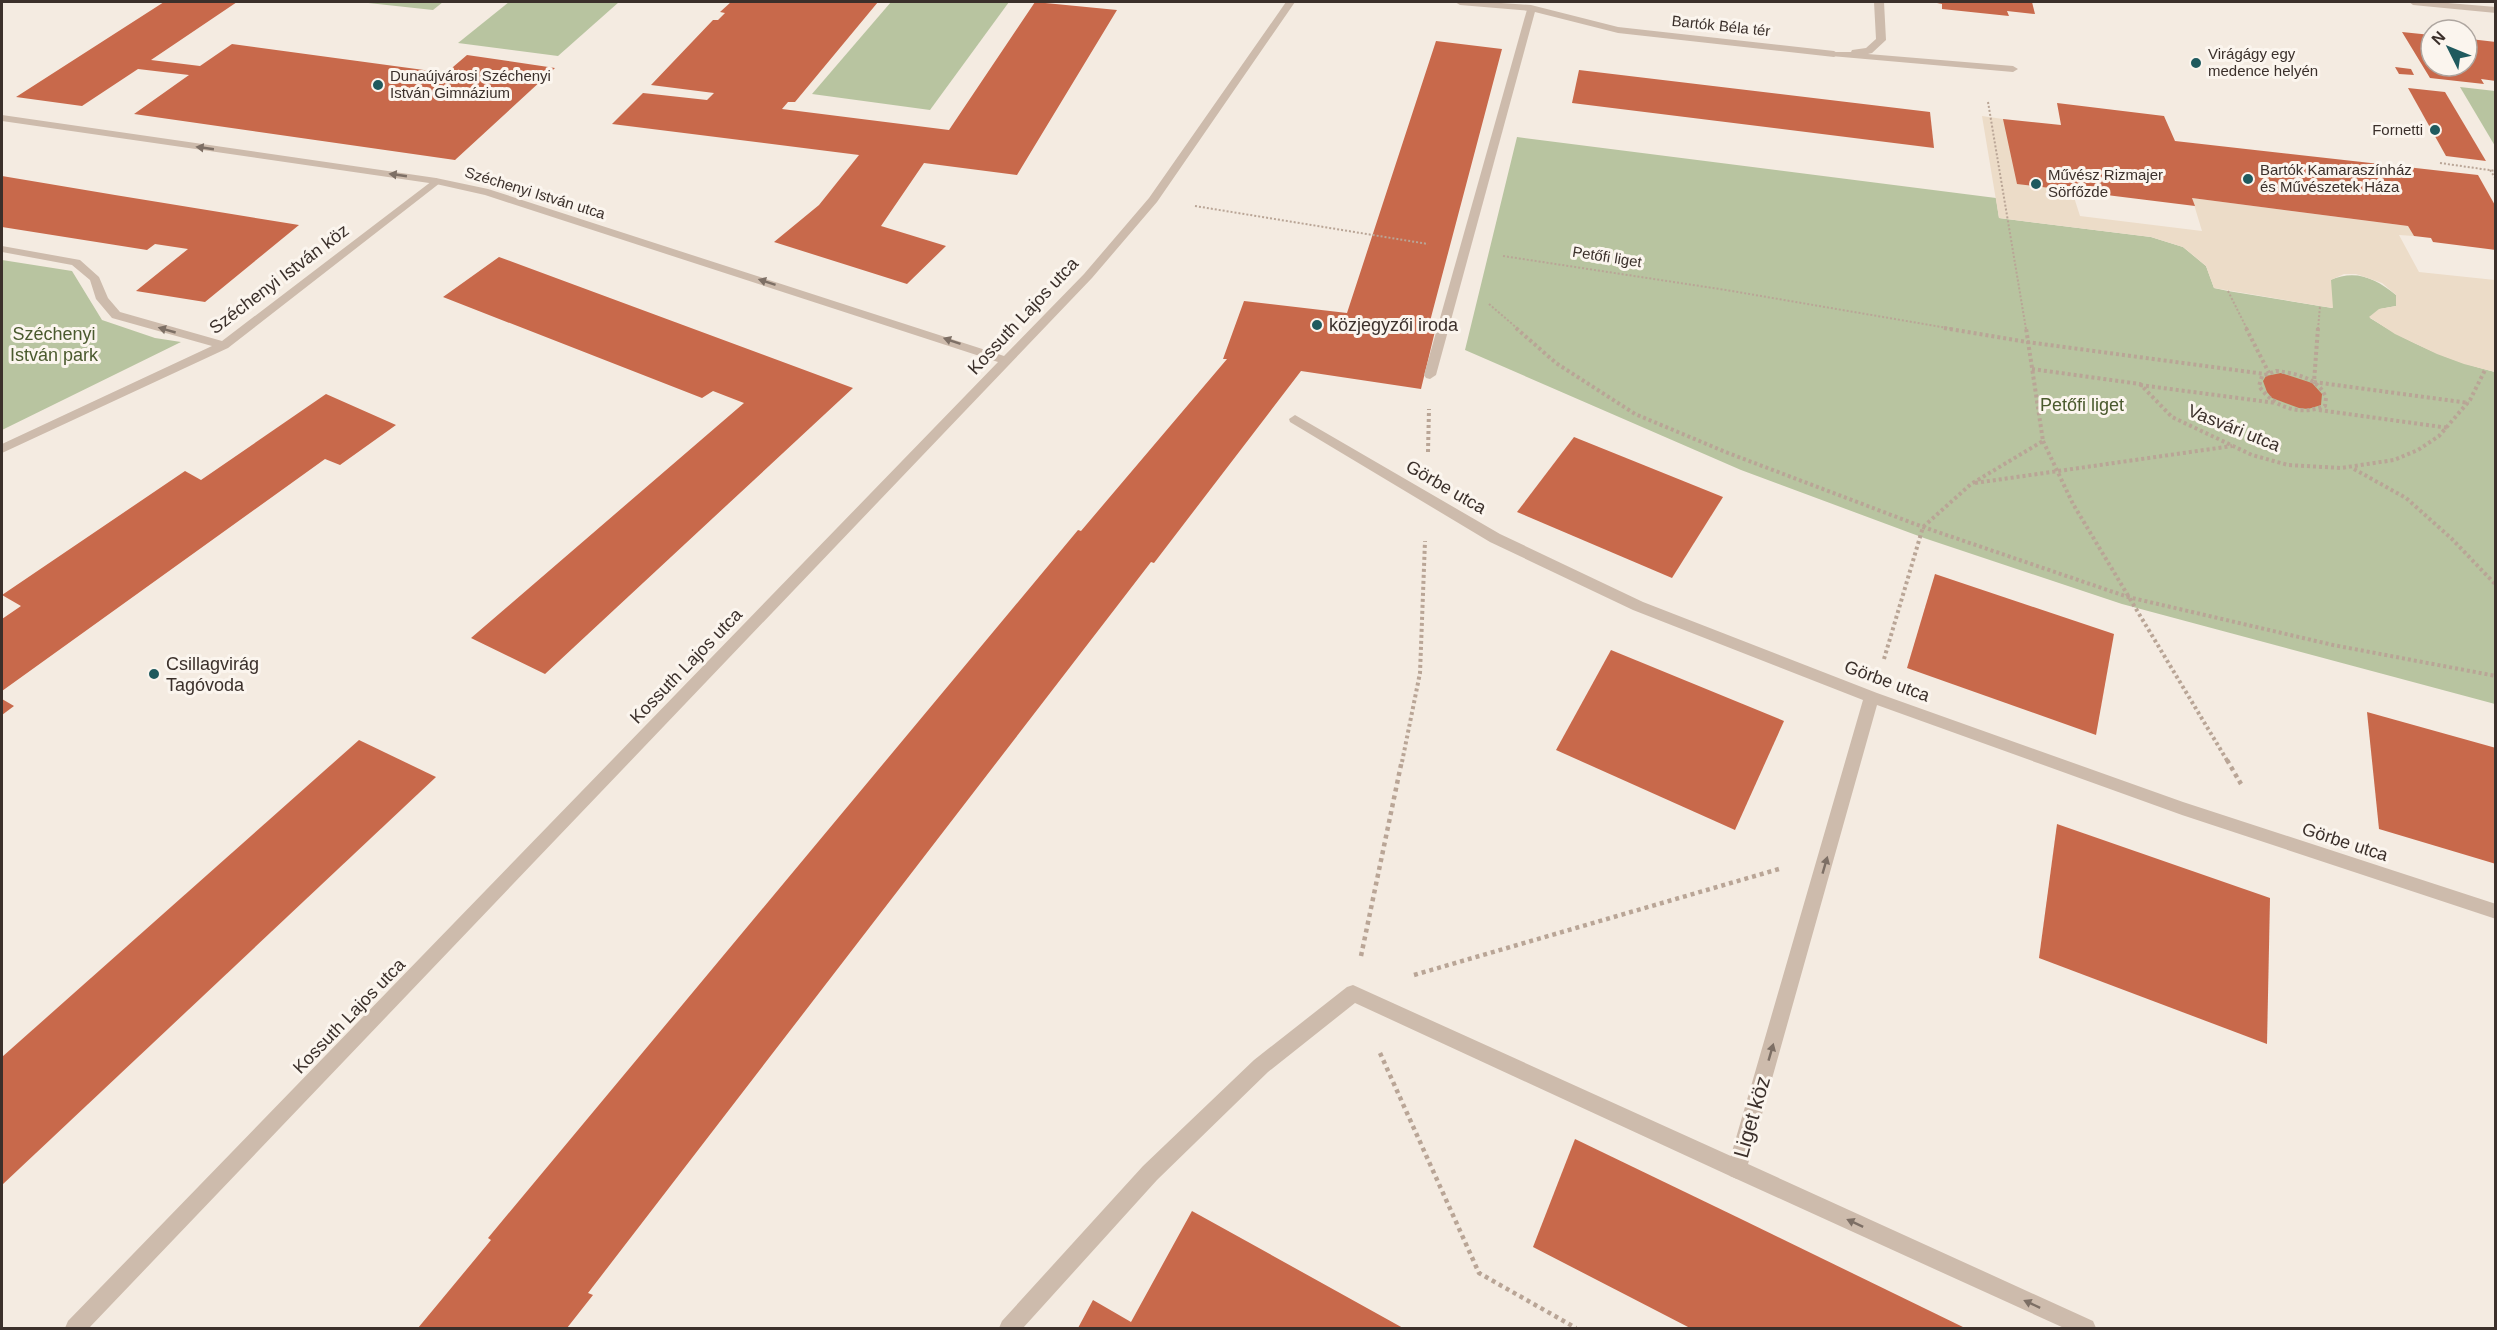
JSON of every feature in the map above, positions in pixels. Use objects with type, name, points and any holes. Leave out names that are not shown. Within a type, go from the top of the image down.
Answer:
[{"type":"street","name":"Kossuth Lajos utca","points":[[75,1329],[1088,276],[1153,200],[1290,2]]},
{"type":"street","name":"Bartók Béla tér","points":[[1460,2],[1531,8],[1618,30],[1834,54],[2013,69]]},
{"type":"street","points":[[1834,54],[1869,51],[1881,40],[1879,2]]},
{"type":"street","points":[[2413,2],[2496,10]]},
{"type":"street","points":[[1430,375],[1531,8]]},
{"type":"street","name":"Széchenyi István utca","points":[[2,118],[436,181],[488,192],[940,337],[1007,361]]},
{"type":"street","name":"Széchenyi István köz","points":[[2,449],[224,345],[436,181]]},
{"type":"street","points":[[2,249],[76,262],[95,279],[102,299],[116,315],[224,345]]},
{"type":"street","name":"Görbe utca","points":[[1295,419],[1495,538],[1638,606],[1872,697],[2182,808],[2496,912]]},
{"type":"street","name":"Liget köz","points":[[1872,697],[1737,1169],[2086,1329]]},
{"type":"street","points":[[1009,1329],[1150,1173],[1261,1066],[1353,993],[1737,1169]]},
{"type":"path","points":[[1981,66],[2008,211],[2043,441],[2073,504],[2243,787]]},
{"type":"path","points":[[2440,163],[2496,171]]},
{"type":"path","points":[[2490,170],[2496,179]]},
{"type":"path","name":"Petőfi liget","points":[[1153,200],[1726,290],[2027,342],[2267,374],[2295,374],[2314,382],[2469,403]]},
{"type":"path","points":[[1458,276],[1556,363],[1635,414],[1728,453],[1923,527],[2128,597],[2333,645],[2496,676]]},
{"type":"path","points":[[2228,291],[2267,374],[2262,376],[2259,386],[2268,398],[2296,410],[2319,410],[2449,428]]},
{"type":"path","points":[[2319,410],[2325,406],[2327,401],[2321,389],[2314,382],[2320,306]]},
{"type":"path","points":[[2032,369],[2277,403]]},
{"type":"path","name":"Vasvári utca","points":[[2140,384],[2154,402],[2173,417],[2262,459],[2297,466],[2354,469],[2403,456],[2428,443],[2449,428],[2469,403],[2482,381],[2485,369]]},
{"type":"path","points":[[1430,375],[1420,673],[1353,993],[1479,1273],[1576,1329]]},
{"type":"path","points":[[1872,697],[1923,527],[1971,484],[2043,441]]},
{"type":"path","points":[[1971,484],[2233,446]]},
{"type":"path","points":[[2354,469],[2406,498],[2452,539],[2496,585]]},
{"type":"path","points":[[1353,993],[1828,854]]},
{"type":"green space","points":[[359,2],[443,2],[433,10]]},
{"type":"green space","points":[[509,2],[619,2],[558,56],[458,43]]},
{"type":"green space","points":[[891,2],[1009,2],[930,110],[812,94]]},
{"type":"green space","points":[[2460,87],[2495,91],[2495,146]]},
{"type":"green space","name":"Petőfi liget","points":[[1517,137],[1996,198],[1999,218],[2151,237],[2183,247],[2206,266],[2214,288],[2228,291],[2332,308],[2330,280],[2357,275],[2380,284],[2396,295],[2396,306],[2380,309],[2370,318],[2430,350],[2495,372],[2495,704],[2122,604],[1924,538],[1741,470],[1465,350]]},
{"type":"green space","name":"Széchenyi István park","points":[[2,260],[72,271],[102,320],[155,338],[181,342],[2,430]]},
{"type":"shaded area","points":[[1982,116],[2003,119],[2072,191],[2080,216],[2202,231],[2192,198],[2408,226],[2414,236],[2399,235],[2419,272],[2495,280],[2495,372],[2437,354],[2395,334],[2369,317],[2379,309],[2396,306],[2396,295],[2382,283],[2356,274],[2344,274],[2331,280],[2333,308],[2320,306],[2214,288],[2206,266],[2183,247],[2151,237],[1999,218]]},
{"type":"building","points":[[164,2],[237,2],[151,60],[200,66],[232,44],[446,73],[467,55],[555,68],[455,160],[134,114],[189,75],[138,69],[82,106],[16,97]]},
{"type":"building","points":[[731,2],[878,2],[795,102],[788,102],[782,109],[949,130],[1035,2],[1117,10],[1017,175],[924,163],[881,226],[946,246],[907,284],[774,242],[819,205],[859,155],[612,124],[643,93],[707,100],[714,93],[651,85],[713,20],[718,20],[725,13],[720,12]]},
{"type":"building","points":[[1932,2],[2032,2],[2035,14],[2007,11],[2009,16],[1942,9],[1942,4]]},
{"type":"building","points":[[2402,32],[2419,34],[2419,60]]},
{"type":"building","points":[[2479,40],[2496,42],[2496,81],[2481,79],[2484,84],[2430,78],[2479,78]]},
{"type":"building","points":[[1436,41],[1502,49],[1429,325],[1436,327],[1421,389],[1301,371],[1154,563],[1151,562],[588,1293],[593,1295],[567,1328],[418,1328],[491,1240],[488,1238],[1078,530],[1081,531],[1227,359],[1223,359],[1244,301],[1347,313]]},
{"type":"building","points":[[2395,67],[2411,69],[2414,75],[2399,74]]},
{"type":"building","points":[[1579,70],[1930,112],[1934,148],[1572,103]]},
{"type":"building","points":[[2408,88],[2445,92],[2486,161],[2446,156]]},
{"type":"building","name":"Bartók Kamaraszínház és Művészetek Háza","points":[[2057,103],[2164,116],[2175,141],[2478,175],[2496,207],[2496,250],[2433,242],[2431,238],[2414,236],[2408,226],[2192,198],[2195,206],[2017,184],[2003,119],[2061,125]]},
{"type":"building","points":[[2,176],[299,225],[205,302],[136,291],[188,249],[155,244],[147,250],[2,227]]},
{"type":"building","points":[[499,257],[853,388],[545,674],[471,638],[744,403],[713,391],[702,398],[443,297]]},
{"type":"building","points":[[2281,373],[2312,383],[2322,394],[2321,405],[2308,409],[2299,408],[2272,398],[2263,381],[2266,376]]},
{"type":"building","points":[[326,394],[396,425],[340,465],[325,459],[2,691],[2,619],[21,606],[2,595],[185,471],[201,480]]},
{"type":"building","points":[[1574,437],[1723,497],[1672,578],[1517,512]]},
{"type":"building","points":[[1935,574],[2114,634],[2096,735],[1907,668]]},
{"type":"building","points":[[1611,650],[1784,721],[1735,830],[1556,750]]},
{"type":"building","points":[[2,699],[14,706],[2,715]]},
{"type":"building","points":[[2367,712],[2496,748],[2496,864],[2379,829]]},
{"type":"building","points":[[359,740],[436,777],[2,1185],[2,1057]]},
{"type":"building","points":[[2057,824],[2270,898],[2267,1044],[2039,958]]},
{"type":"building","points":[[1575,1139],[1965,1328],[1690,1328],[1533,1247]]},
{"type":"building","points":[[1192,1211],[1403,1328],[1078,1328],[1093,1300],[1131,1322]]},
{"type":"place","name":"Virágágy egy medence helyén","points":[[2196,63]]},
{"type":"place","name":"Dunaújvárosi Széchenyi István Gimnázium","points":[[378,85]]},
{"type":"place","name":"Fornetti","points":[[2435,130]]},
{"type":"place","name":"Bartók Kamaraszínház és Művészetek Háza","points":[[2248,179]]},
{"type":"place","name":"Művész Rizmajer Sörfőzde","points":[[2036,184]]},
{"type":"place","name":"közjegyzői iroda","points":[[1317,325]]},
{"type":"place","name":"Csillagvirág Tagóvoda","points":[[154,674]]}]
